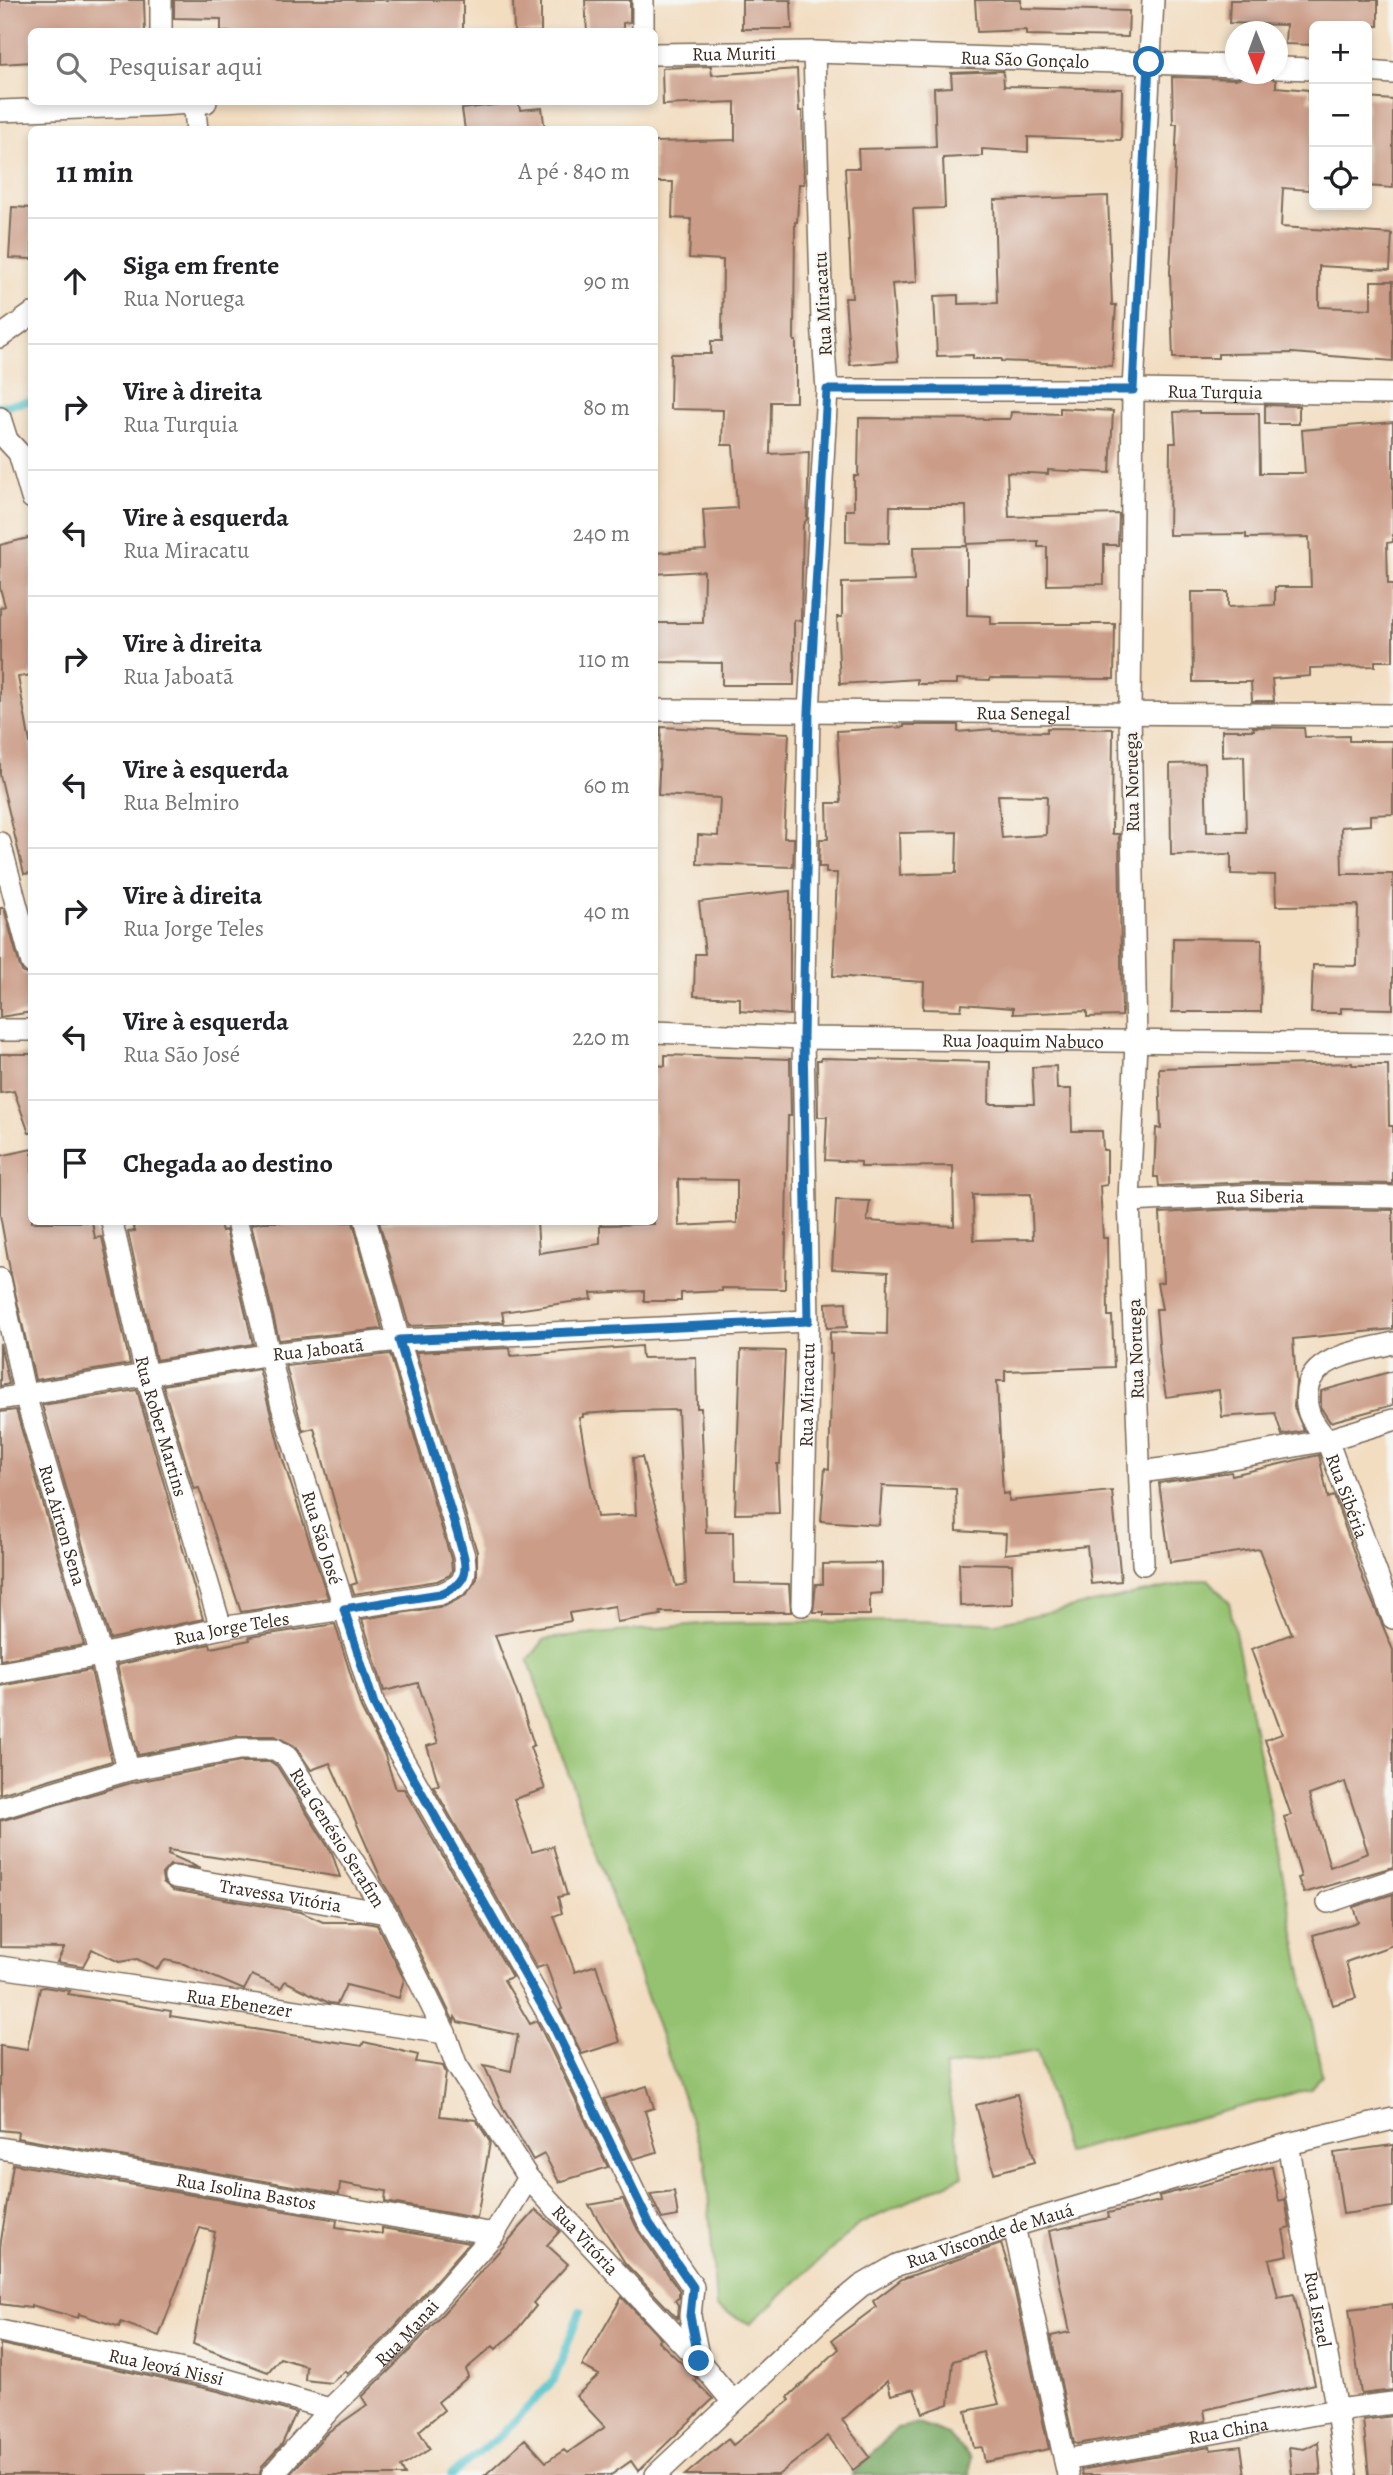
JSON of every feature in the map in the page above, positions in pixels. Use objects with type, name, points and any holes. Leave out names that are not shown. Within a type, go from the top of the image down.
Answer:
[{"type":"street","points":[[160,28],[161,0]]},
{"type":"street","points":[[643,0],[643,28]]},
{"type":"street","name":"Rua Noruega","points":[[1143,1564],[1129,1201],[1136,1042],[1130,712],[1133,390],[1153,0]]},
{"type":"street","name":"Rua São Gonçalo","points":[[814,52],[1225,65]]},
{"type":"street","name":"Rua Muriti","points":[[658,54],[814,52]]},
{"type":"street","name":"Rua Miracatu","points":[[802,1605],[808,1321],[803,1038],[809,712],[827,390],[821,307],[814,52]]},
{"type":"street","points":[[1288,68],[1309,69]]},
{"type":"street","points":[[1372,71],[1393,73]]},
{"type":"street","points":[[0,111],[119,105]]},
{"type":"street","points":[[194,105],[197,126]]},
{"type":"street","points":[[0,337],[28,317]]},
{"type":"street","name":"Rua Turquia","points":[[827,390],[1133,390],[1393,394]]},
{"type":"street","points":[[0,418],[4,441],[19,453],[28,484]]},
{"type":"street","name":"Rua Senegal","points":[[658,710],[1393,715]]},
{"type":"street","points":[[0,843],[28,948]]},
{"type":"street","points":[[0,1030],[28,1030]]},
{"type":"street","name":"Rua Joaquim Nabuco","points":[[658,1032],[803,1038],[1393,1044]]},
{"type":"street","name":"Rua Siberia","points":[[1129,1201],[1255,1195],[1393,1197]]},
{"type":"street","name":"Rua Rober Martins","points":[[113,1225],[146,1374],[221,1628]]},
{"type":"street","name":"Rua São José","points":[[238,1225],[282,1406],[374,1704],[552,2023],[649,2223],[693,2287],[690,2316],[699,2361]]},
{"type":"street","points":[[367,1225],[399,1340]]},
{"type":"street","name":"Rua Airton Sena","points":[[0,1279],[25,1395],[101,1655],[128,1770]]},
{"type":"street","name":"Rua Jaboatã","points":[[0,1399],[271,1354],[399,1340],[808,1321]]},
{"type":"street","name":"Rua Jorge Teles","points":[[0,1673],[101,1655],[221,1628],[453,1590],[463,1581],[466,1568],[464,1556],[399,1340]]},
{"type":"street","name":"Rua Sibéria","points":[[1393,1343],[1328,1363],[1312,1375],[1306,1398],[1312,1423],[1327,1440],[1393,1618]]},
{"type":"street","points":[[1140,1472],[1206,1463],[1327,1440],[1393,1420]]},
{"type":"street","name":"Rua Genésio Serafim","points":[[0,1808],[128,1770],[239,1749],[275,1749],[286,1757],[386,1913],[445,2033]]},
{"type":"street","name":"Travessa Vitória","points":[[174,1877],[386,1913]]},
{"type":"street","points":[[1328,1902],[1393,1880]]},
{"type":"street","name":"Rua Ebenezer","points":[[0,1967],[445,2033]]},
{"type":"street","name":"Rua Vitória","points":[[445,2033],[456,2064],[528,2178],[699,2361],[733,2402]]},
{"type":"street","name":"Rua Visconde de Mauá","points":[[656,2475],[825,2316],[861,2286],[897,2265],[1014,2226],[1288,2144],[1393,2119]]},
{"type":"street","name":"Rua Israel","points":[[1288,2144],[1337,2410],[1346,2475]]},
{"type":"street","name":"Rua Isolina Bastos","points":[[0,2148],[494,2234]]},
{"type":"street","name":"Rua Manai","points":[[272,2475],[330,2409],[401,2340],[494,2234],[528,2178]]},
{"type":"street","points":[[1014,2226],[1067,2468]]},
{"type":"street","name":"Rua Jeová Nissi","points":[[0,2331],[221,2378],[330,2409]]},
{"type":"street","name":"Rua China","points":[[1067,2468],[1337,2410],[1393,2403]]},
{"type":"green space","points":[[1208,1579],[1229,1602],[1322,2075],[1310,2089],[1066,2152],[1037,2051],[944,2067],[963,2176],[858,2225],[750,2324],[716,2307],[706,2163],[528,1660],[545,1639],[711,1623],[996,1623]]},
{"type":"green space","points":[[919,2424],[948,2435],[971,2458],[970,2475],[852,2475],[897,2428]]},
{"type":"building","points":[[0,0],[144,0],[145,28],[28,28],[28,62],[0,64]]},
{"type":"building","points":[[174,0],[463,0],[463,28],[221,28],[221,19],[174,18]]},
{"type":"building","points":[[513,0],[541,0],[541,28],[514,28]]},
{"type":"building","points":[[585,0],[630,0],[630,22],[623,23],[623,28],[587,28]]},
{"type":"building","points":[[742,0],[791,0],[792,29],[742,29]]},
{"type":"building","points":[[975,0],[1021,0],[1021,8],[1129,11],[1128,37],[1026,35],[1026,30],[977,32]]},
{"type":"building","points":[[1230,0],[1378,0],[1378,26],[1372,26],[1372,21],[1309,21],[1309,45],[1288,44],[1288,21],[1229,21]]},
{"type":"building","points":[[711,66],[712,75],[797,69],[799,111],[802,111],[804,184],[799,184],[795,222],[796,402],[771,402],[770,454],[809,452],[807,519],[803,525],[801,621],[794,620],[794,685],[722,685],[722,663],[658,662],[658,623],[703,623],[704,571],[658,574],[658,553],[706,550],[703,510],[737,508],[733,445],[722,445],[723,410],[670,409],[671,354],[711,354],[711,341],[722,341],[723,260],[689,258],[691,219],[672,218],[673,182],[658,182],[658,142],[735,140],[735,102],[663,105],[662,68]]},
{"type":"building","points":[[1003,71],[1004,86],[1122,89],[1121,140],[1028,137],[1028,152],[982,149],[982,156],[943,158],[945,208],[913,209],[917,282],[892,284],[898,361],[850,365],[845,298],[852,298],[845,168],[859,168],[858,149],[936,147],[934,88],[952,87],[951,73]]},
{"type":"building","points":[[1172,77],[1225,79],[1225,84],[1276,84],[1276,87],[1309,90],[1309,190],[1283,188],[1281,227],[1392,234],[1390,270],[1319,266],[1319,307],[1371,309],[1371,281],[1393,281],[1393,361],[1293,353],[1218,354],[1218,358],[1173,358],[1170,272],[1177,124],[1173,124]]},
{"type":"building","points":[[1372,98],[1393,100],[1393,188],[1372,186]]},
{"type":"building","points":[[494,105],[519,105],[520,110],[542,108],[544,126],[464,126],[462,109]]},
{"type":"building","points":[[1108,196],[1112,305],[1116,305],[1112,366],[973,359],[973,355],[937,356],[934,296],[958,295],[958,304],[997,303],[994,200]]},
{"type":"building","points":[[12,207],[28,208],[28,259],[9,258]]},
{"type":"building","points":[[1265,405],[1299,406],[1299,424],[1265,424]]},
{"type":"building","points":[[1060,408],[1113,411],[1110,473],[1048,470],[1048,474],[1007,472],[1009,517],[1119,514],[1118,545],[1104,545],[1104,584],[1047,585],[1047,547],[1038,547],[1038,541],[967,544],[966,506],[890,506],[889,543],[846,542],[846,510],[854,510],[854,476],[858,476],[859,418],[1010,419],[1011,412],[1060,414]]},
{"type":"building","points":[[1174,412],[1259,413],[1260,473],[1305,473],[1302,430],[1393,422],[1393,542],[1387,543],[1388,584],[1393,584],[1393,661],[1375,661],[1375,666],[1310,668],[1310,676],[1272,679],[1274,701],[1252,701],[1251,682],[1193,682],[1192,592],[1228,592],[1228,607],[1275,605],[1275,587],[1311,587],[1309,537],[1169,535],[1170,443],[1176,443]]},
{"type":"building","points":[[28,538],[28,676],[18,677],[28,732],[28,874],[24,874],[0,775],[0,608],[5,606],[0,588],[0,545]]},
{"type":"building","points":[[967,546],[967,615],[991,616],[991,624],[1115,624],[1114,679],[990,678],[957,679],[957,684],[917,684],[917,679],[840,684],[837,617],[842,617],[842,583],[914,581],[913,547]]},
{"type":"building","points":[[958,725],[958,732],[992,729],[1047,732],[1047,728],[1113,729],[1112,834],[1119,834],[1122,1016],[1087,1017],[1087,1011],[1013,1014],[1013,1008],[962,1004],[961,1010],[923,1009],[924,982],[833,976],[837,873],[826,873],[826,867],[819,867],[820,839],[828,839],[827,803],[841,803],[837,731]],"holes":[[[998,795],[1047,796],[1046,835],[1002,838]],[[957,832],[956,873],[900,875],[899,833]]]},
{"type":"building","points":[[661,727],[789,733],[784,838],[794,838],[793,867],[697,864],[698,835],[718,836],[720,798],[658,795]]},
{"type":"building","points":[[1253,727],[1304,728],[1305,737],[1349,736],[1349,741],[1393,741],[1393,814],[1370,815],[1370,825],[1341,827],[1342,874],[1393,874],[1393,1009],[1341,1008],[1341,1013],[1311,1013],[1313,965],[1357,966],[1358,905],[1276,906],[1275,875],[1231,874],[1231,854],[1171,855],[1170,764],[1205,763],[1207,832],[1246,832],[1244,756],[1222,757],[1222,730],[1254,730]]},
{"type":"building","points":[[790,891],[790,1015],[740,1011],[740,998],[694,996],[695,954],[705,954],[699,902]]},
{"type":"building","points":[[0,908],[4,908],[20,967],[23,973],[28,975],[28,1013],[0,1017]]},
{"type":"building","points":[[1173,938],[1262,939],[1261,1012],[1172,1012]]},
{"type":"building","points":[[0,1054],[28,1054],[28,1130],[14,1091],[0,1093]]},
{"type":"building","points":[[665,1055],[790,1059],[791,1116],[788,1116],[785,1289],[722,1288],[722,1291],[681,1293],[681,1301],[644,1301],[644,1291],[591,1293],[592,1299],[502,1312],[504,1322],[409,1326],[380,1225],[537,1225],[539,1253],[600,1244],[600,1225],[658,1225],[658,1065],[665,1066]],"holes":[[[678,1179],[737,1180],[737,1223],[679,1226]]]},
{"type":"building","points":[[817,1060],[990,1062],[989,1104],[1034,1104],[1032,1067],[1056,1066],[1057,1089],[1071,1089],[1072,1131],[1102,1131],[1103,1150],[1107,1150],[1107,1185],[1100,1186],[1103,1238],[1107,1238],[1108,1316],[1112,1316],[1114,1367],[1005,1371],[1005,1381],[997,1381],[1003,1494],[1009,1493],[1009,1501],[1112,1491],[1121,1581],[1091,1584],[1087,1546],[1005,1554],[1006,1534],[957,1531],[956,1489],[882,1486],[879,1525],[821,1521],[825,1468],[829,1469],[832,1354],[830,1332],[887,1334],[888,1272],[832,1269],[836,1200],[870,1201],[867,1221],[954,1226],[953,1166],[861,1167],[861,1162],[825,1160],[827,1117],[818,1117]],"holes":[[[1031,1194],[1033,1239],[974,1240],[973,1195]]]},
{"type":"building","points":[[1352,1063],[1388,1065],[1389,1126],[1393,1126],[1393,1184],[1254,1182],[1159,1186],[1158,1177],[1154,1177],[1156,1128],[1161,1129],[1159,1068]]},
{"type":"building","points":[[28,1150],[28,1225],[93,1225],[95,1238],[102,1237],[130,1364],[35,1380],[0,1215],[0,1156]]},
{"type":"building","points":[[1255,1208],[1393,1210],[1393,1329],[1293,1339],[1296,1382],[1294,1407],[1304,1431],[1282,1435],[1275,1413],[1222,1417],[1219,1390],[1166,1397],[1161,1367],[1156,1309],[1162,1309],[1157,1283],[1163,1282],[1160,1213]]},
{"type":"building","points":[[133,1225],[220,1225],[222,1231],[226,1230],[253,1344],[156,1360],[128,1232],[135,1231]]},
{"type":"building","points":[[251,1225],[354,1225],[382,1329],[279,1340]]},
{"type":"building","points":[[846,1302],[847,1327],[827,1328],[826,1303]]},
{"type":"building","points":[[0,1343],[9,1384],[0,1386]]},
{"type":"building","points":[[641,1346],[642,1358],[696,1357],[706,1532],[733,1532],[734,1583],[789,1584],[791,1612],[660,1612],[661,1615],[617,1622],[615,1606],[569,1613],[571,1621],[495,1635],[520,1701],[534,1745],[530,1747],[545,1789],[514,1799],[532,1852],[553,1846],[567,1895],[558,1897],[562,1913],[554,1916],[575,1972],[596,1965],[620,2042],[582,2054],[560,2010],[562,2009],[546,1965],[537,1968],[433,1786],[439,1785],[427,1746],[438,1743],[418,1683],[384,1691],[362,1619],[445,1606],[466,1595],[477,1579],[477,1552],[416,1352],[510,1348],[511,1356]],"holes":[[[678,1410],[686,1584],[676,1586],[642,1457],[633,1458],[636,1515],[597,1517],[579,1418],[583,1417],[583,1414]]]},
{"type":"building","points":[[741,1350],[785,1351],[780,1464],[777,1464],[779,1513],[735,1514]]},
{"type":"building","points":[[390,1354],[452,1570],[450,1575],[437,1581],[354,1594],[351,1585],[357,1583],[314,1428],[303,1431],[286,1366]]},
{"type":"building","points":[[259,1369],[282,1457],[328,1598],[241,1612],[199,1488],[194,1489],[163,1385]]},
{"type":"building","points":[[1393,1371],[1393,1405],[1330,1422],[1321,1408],[1321,1391]]},
{"type":"building","points":[[137,1390],[203,1619],[110,1639],[42,1405]]},
{"type":"building","points":[[16,1410],[84,1645],[0,1660],[0,1412]]},
{"type":"building","points":[[1319,1455],[1328,1498],[1334,1496],[1365,1584],[1393,1650],[1393,1867],[1304,1893],[1284,1817],[1291,1815],[1265,1740],[1282,1734],[1251,1649],[1292,1634],[1259,1549],[1170,1562],[1159,1483],[1231,1472],[1232,1475]],"holes":[[[1345,1782],[1368,1853],[1330,1867],[1309,1795]]]},
{"type":"building","points":[[882,1563],[882,1593],[870,1594],[870,1615],[824,1615],[824,1612],[813,1612],[816,1584],[823,1584],[823,1564]]},
{"type":"building","points":[[959,1563],[1012,1564],[1013,1604],[960,1606]]},
{"type":"building","points":[[335,1624],[361,1708],[384,1753],[396,1789],[404,1789],[512,1977],[504,1980],[530,2024],[537,2021],[608,2167],[559,2182],[544,2154],[533,2160],[504,2110],[484,2065],[511,2071],[518,2035],[458,2022],[455,2017],[454,2022],[398,1907],[383,1883],[330,1763],[311,1770],[295,1746],[275,1736],[237,1736],[138,1755],[117,1665],[210,1644],[211,1648],[250,1640],[249,1637]]},
{"type":"building","points":[[91,1670],[112,1761],[0,1794],[0,1686]]},
{"type":"building","points":[[240,1762],[271,1762],[277,1766],[332,1853],[340,1877],[169,1850],[168,1854],[200,1868],[170,1865],[162,1874],[163,1882],[173,1890],[300,1912],[323,1922],[361,1922],[377,1925],[404,1979],[399,1998],[346,1985],[337,2004],[329,2003],[285,1981],[281,1988],[252,1975],[244,1990],[184,1964],[165,1960],[157,1969],[137,1959],[119,1962],[92,1949],[83,1966],[57,1962],[64,1948],[0,1947],[0,1821],[131,1783]]},
{"type":"building","points":[[1393,1894],[1393,1945],[1346,1962],[1356,1998],[1333,2005],[1313,1935],[1358,1922],[1353,1907]]},
{"type":"building","points":[[40,1988],[70,1991],[68,1994],[171,2011],[170,2016],[362,2046],[364,2042],[418,2055],[416,2062],[443,2066],[446,2073],[440,2116],[476,2120],[490,2142],[477,2218],[385,2202],[386,2191],[340,2183],[339,2194],[17,2138],[18,2132],[0,2130],[0,2046],[27,2050]]},
{"type":"building","points":[[647,2086],[654,2108],[645,2111],[657,2152],[633,2159],[604,2099]]},
{"type":"building","points":[[1017,2094],[1035,2162],[994,2173],[976,2105]]},
{"type":"building","points":[[1393,2145],[1393,2207],[1343,2214],[1334,2153]]},
{"type":"building","points":[[13,2164],[337,2220],[336,2227],[382,2234],[382,2228],[469,2243],[391,2331],[347,2374],[345,2371],[331,2383],[305,2380],[306,2366],[280,2358],[268,2372],[193,2344],[215,2232],[200,2228],[159,2336],[121,2322],[120,2327],[79,2314],[78,2318],[31,2305],[31,2308],[0,2304],[0,2247]]},
{"type":"building","points":[[1272,2167],[1279,2201],[1285,2199],[1290,2228],[1283,2230],[1288,2255],[1269,2259],[1278,2297],[1294,2294],[1315,2384],[1204,2410],[1206,2421],[1074,2443],[1051,2336],[1070,2332],[1049,2231],[1109,2218],[1108,2213],[1160,2201],[1159,2196]]},
{"type":"building","points":[[674,2191],[678,2216],[662,2219],[650,2194]]},
{"type":"building","points":[[623,2199],[638,2230],[679,2290],[679,2298],[675,2300],[678,2305],[677,2318],[625,2263],[589,2205]]},
{"type":"building","points":[[536,2210],[560,2231],[547,2245],[568,2264],[533,2303],[536,2306],[515,2332],[496,2349],[493,2346],[466,2369],[468,2377],[438,2402],[444,2410],[419,2431],[430,2449],[401,2467],[405,2475],[289,2475],[328,2432],[367,2405],[362,2397],[411,2349]]},
{"type":"building","points":[[1001,2244],[1011,2274],[1049,2449],[985,2462],[982,2447],[974,2448],[966,2411],[999,2404],[983,2352],[953,2361],[949,2404],[923,2413],[914,2389],[891,2395],[887,2381],[842,2420],[870,2457],[853,2470],[828,2436],[778,2475],[685,2475],[728,2439],[733,2445],[790,2400],[788,2397],[839,2349],[832,2340],[876,2307],[873,2301],[902,2279]]},
{"type":"building","points":[[622,2297],[661,2339],[658,2341],[691,2372],[697,2379],[694,2380],[713,2399],[638,2471],[631,2461],[611,2475],[485,2475],[525,2439],[546,2462],[564,2450],[567,2453],[605,2427],[576,2396],[599,2375],[582,2366]]},
{"type":"building","points":[[1393,2304],[1393,2390],[1361,2394],[1349,2309]]},
{"type":"building","points":[[0,2344],[218,2391],[296,2413],[282,2444],[262,2466],[259,2475],[0,2475]]},
{"type":"building","points":[[1393,2416],[1393,2475],[1369,2475],[1363,2420]]},
{"type":"building","points":[[1318,2442],[1321,2475],[1292,2475],[1289,2447],[1304,2449]]},
{"type":"building","points":[[1241,2446],[1245,2475],[1082,2475],[1081,2470],[1210,2447],[1211,2450]]},
{"type":"waterway","points":[[0,406],[28,402]]},
{"type":"waterway","points":[[451,2475],[501,2435],[554,2380],[580,2311]]},
{"type":"route","points":[[699,2361],[690,2316],[693,2287],[649,2223],[552,2023],[389,1735],[374,1704],[344,1609],[453,1590],[463,1581],[466,1568],[399,1340],[808,1321],[803,1038],[809,712],[827,390],[1133,390],[1149,62]]}]
